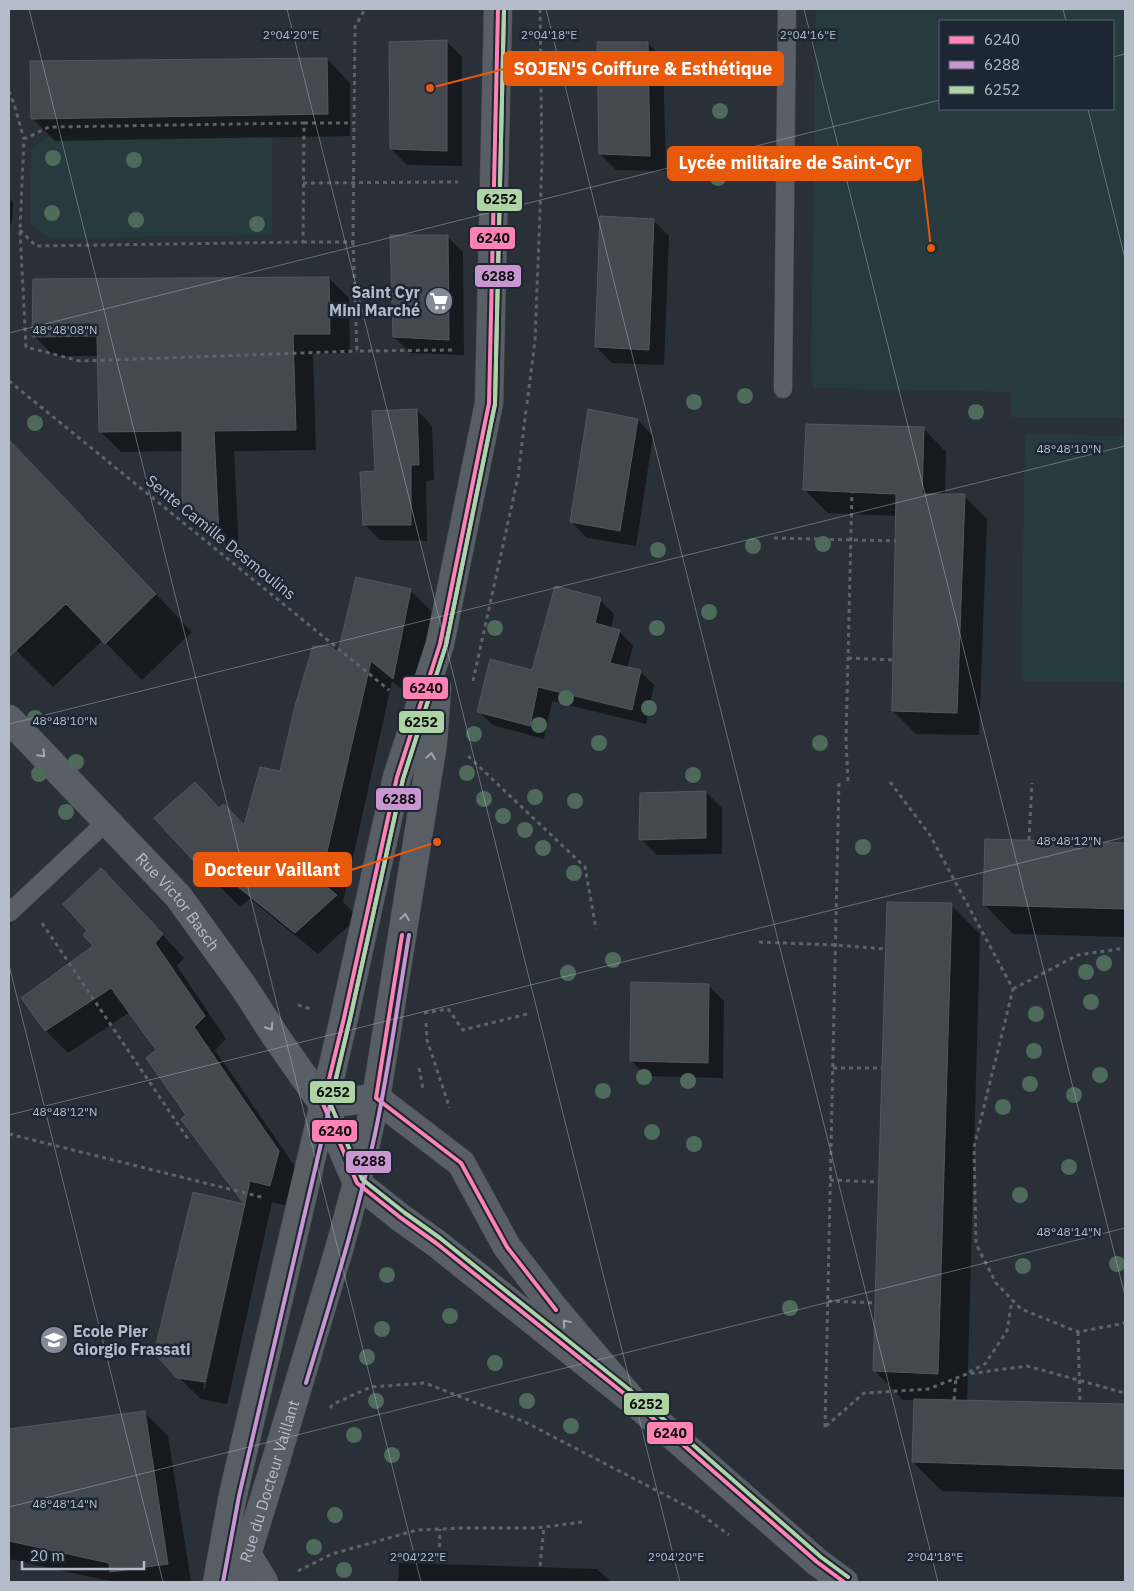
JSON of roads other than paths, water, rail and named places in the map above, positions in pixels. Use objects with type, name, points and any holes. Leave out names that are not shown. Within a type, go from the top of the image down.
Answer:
[{"type":"main road","name":"Rue du Docteur Vaillant","points":[[218,1582],[233,1495],[344,1018],[348,993],[398,777],[440,644],[490,403],[494,182],[492,9]]},
{"type":"main road","name":"Rue du Docteur Vaillant","points":[[237,1582],[337,1256],[357,1183],[376,1098],[433,742],[440,644]]},
{"type":"street","name":"Rue Victor Basch","points":[[9,719],[178,896],[243,986],[323,1104],[357,1183]]},
{"type":"street","points":[[323,1104],[376,1098],[461,1163],[507,1247],[554,1308],[632,1400]]},
{"type":"street","points":[[357,1183],[400,1218],[436,1243],[632,1400],[818,1562],[844,1582]]},
{"type":"street","points":[[247,1554],[264,1582]]},
{"type":"lane","points":[[783,389],[787,9]]},
{"type":"lane","points":[[9,913],[106,822]]},
{"type":"place","name":"SOJEN'S Coiffure & Esthétique","points":[[430,88]]},
{"type":"place","name":"Lycée militaire de Saint-Cyr","points":[[931,248]]},
{"type":"place","name":"Saint Cyr Mini Marché","points":[[439,301]]},
{"type":"place","name":"Docteur Vaillant","points":[[437,842]]},
{"type":"place","name":"Ecole Pier Giorgio Frassati","points":[[54,1340]]}]
